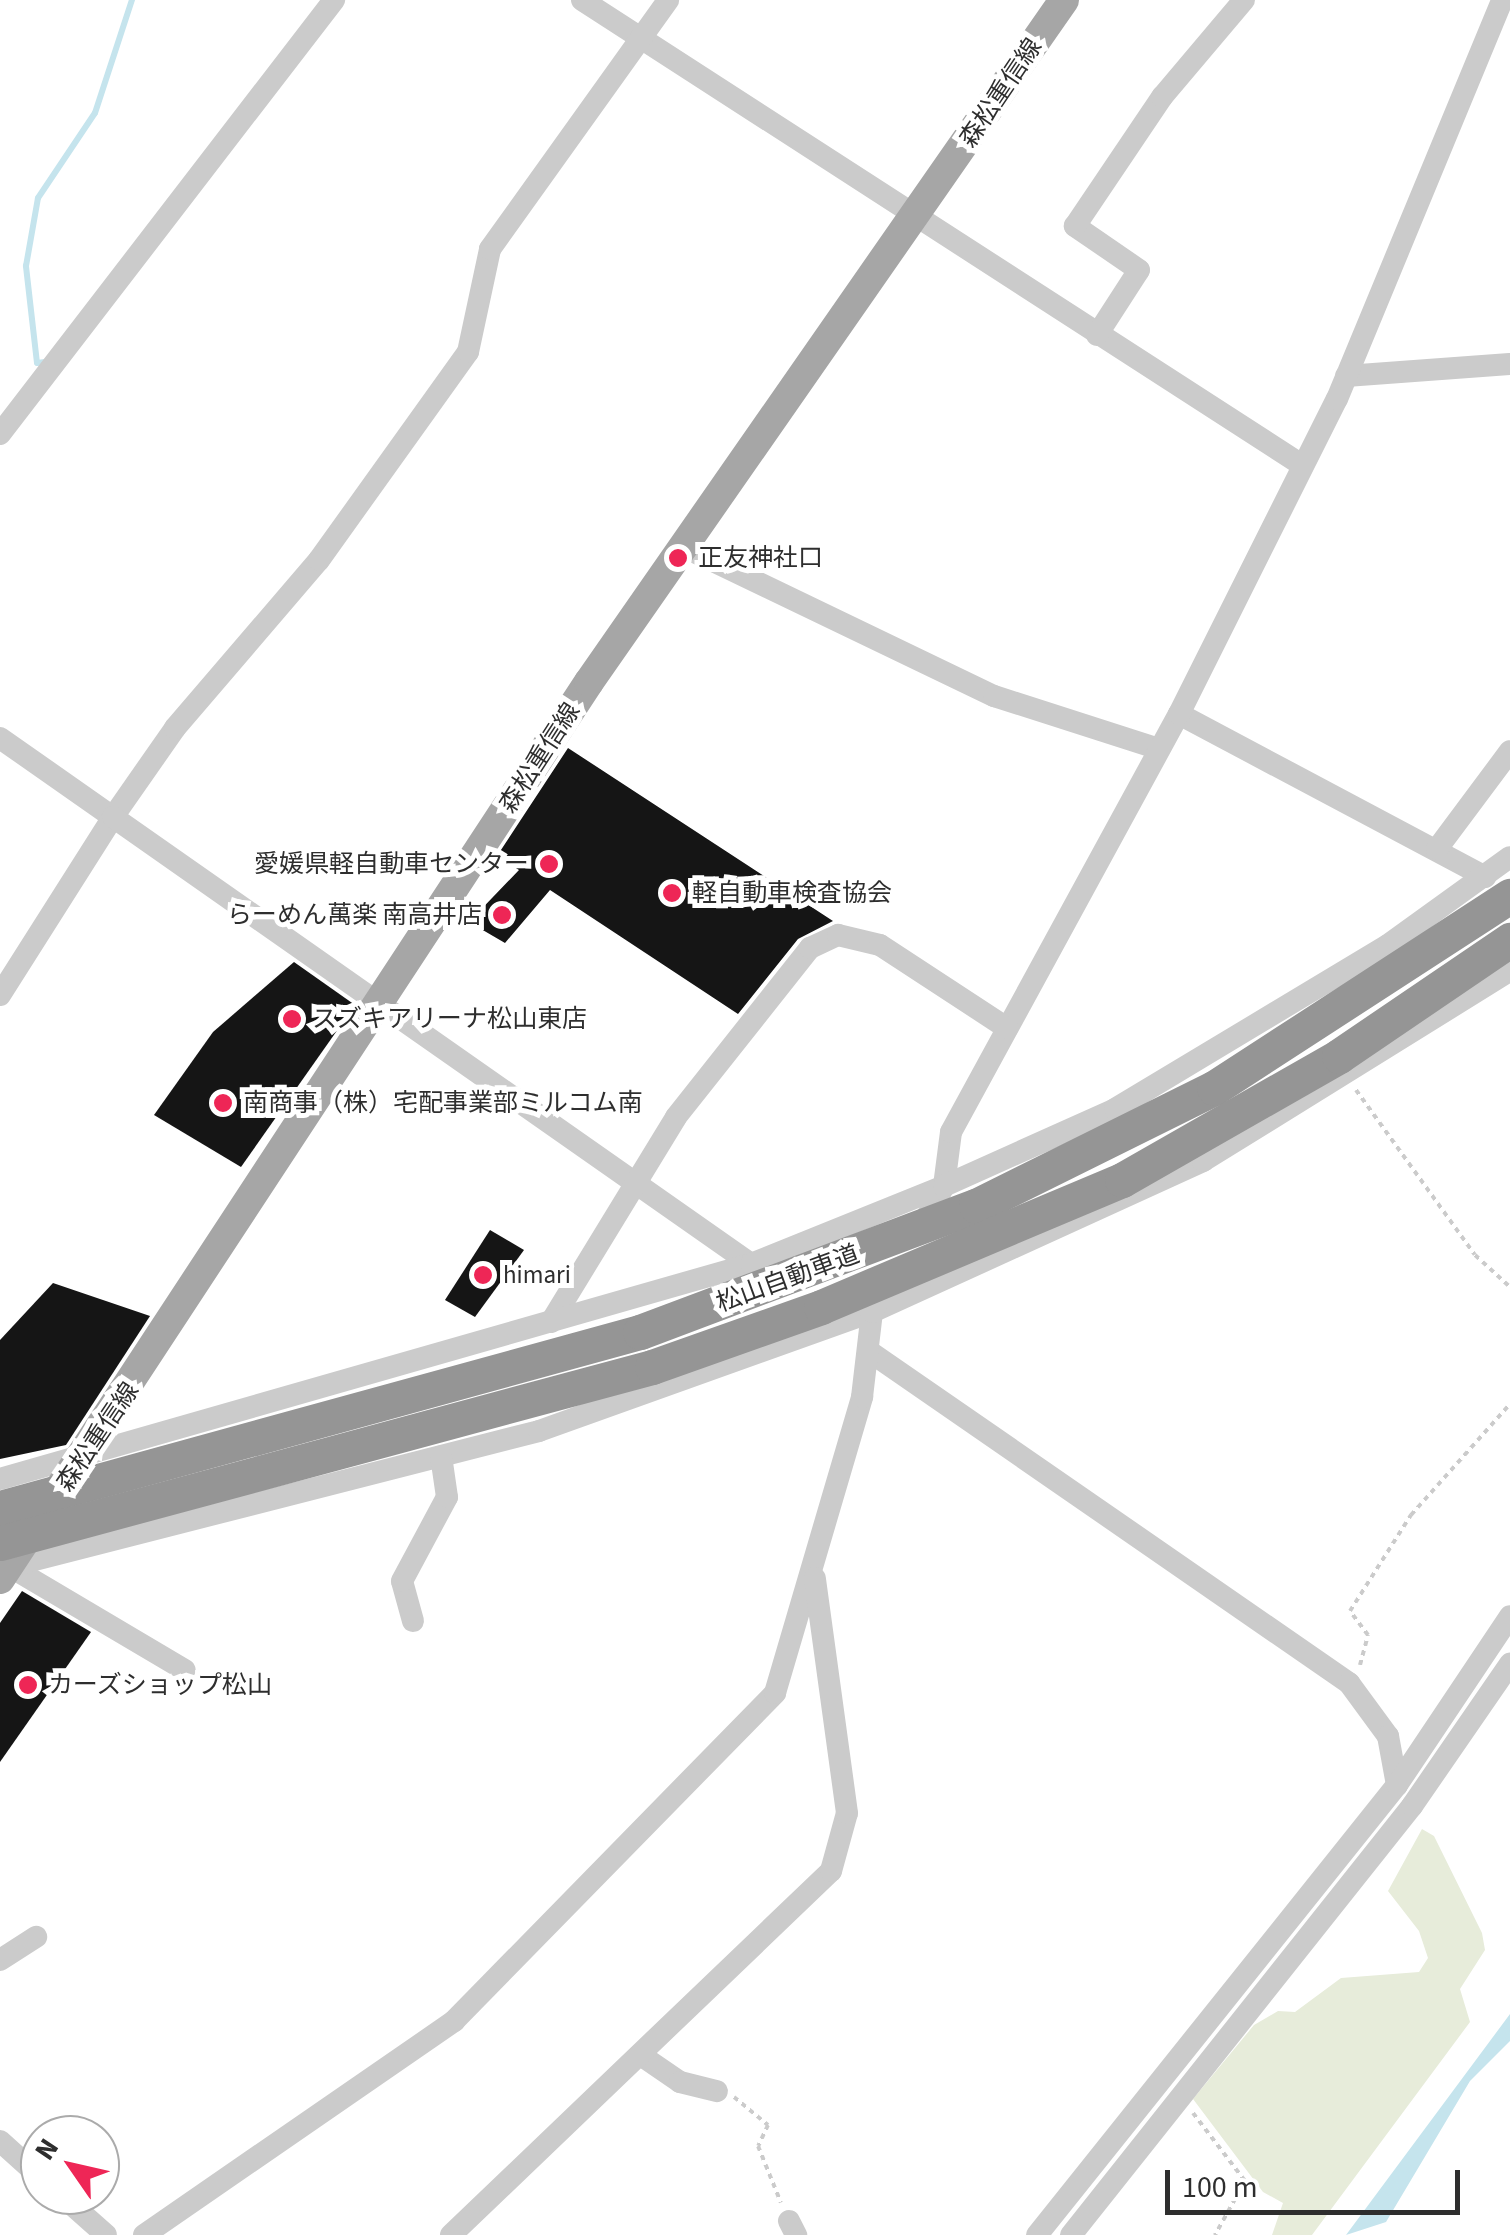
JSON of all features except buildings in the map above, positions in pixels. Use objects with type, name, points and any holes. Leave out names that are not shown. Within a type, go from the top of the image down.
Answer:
[{"type":"highway","name":"松山自動車道","points":[[0,1508],[640,1332],[976,1206],[1214,1088],[1497,886]]},
{"type":"highway","name":"松山自動車道","points":[[2,1564],[652,1367],[855,1294],[1138,1172],[1338,1056],[1510,940]]},
{"type":"main road","name":"森松重信線","points":[[2,1564],[85,1458],[381,1002],[684,547],[1064,0]]},
{"type":"street","points":[[0,434],[334,0]]},
{"type":"street","points":[[582,0],[1302,465]]},
{"type":"street","points":[[0,995],[175,728],[319,560],[468,352],[490,249],[668,0]]},
{"type":"street","points":[[1098,334],[1139,270],[1075,226],[1162,97],[1244,0]]},
{"type":"street","points":[[144,2235],[454,2022],[775,1693],[814,1569],[872,1354],[872,1312],[944,1186],[951,1132],[1179,714],[1346,376],[1503,12]]},
{"type":"street","points":[[1346,376],[1510,364]]},
{"type":"street","points":[[684,547],[994,696],[1159,748]]},
{"type":"street","points":[[1179,714],[1437,849],[1497,886]]},
{"type":"street","points":[[0,738],[751,1264]]},
{"type":"street","points":[[1437,849],[1510,751]]},
{"type":"street","points":[[0,1480],[751,1264],[944,1186],[1115,1109],[1497,886],[1510,857]]},
{"type":"street","points":[[551,1322],[637,1182],[784,972],[838,935],[880,945],[1007,1028]]},
{"type":"street","points":[[2,1564],[442,1456],[872,1312],[1099,1213],[1347,1078],[1510,971]]},
{"type":"street","points":[[872,1354],[1355,1690],[1388,1736],[1396,1784]]},
{"type":"street","points":[[413,1621],[402,1581],[447,1497],[442,1456]]},
{"type":"street","points":[[2,1564],[185,1670]]},
{"type":"street","points":[[451,2235],[818,1887],[840,1853],[846,1800],[814,1569]]},
{"type":"street","points":[[1037,2235],[1396,1784],[1510,1616]]},
{"type":"street","points":[[1071,2235],[1412,1806],[1510,1664]]},
{"type":"street","points":[[0,1960],[36,1937]]},
{"type":"street","points":[[642,2056],[680,2082],[717,2091]]},
{"type":"street","points":[[0,2142],[20,2159]]},
{"type":"street","points":[[84,2215],[106,2235]]},
{"type":"path","points":[[1347,1078],[1475,1255],[1510,1287]]},
{"type":"path","points":[[1355,1690],[1368,1635],[1350,1612],[1411,1515],[1510,1404]]},
{"type":"path","points":[[717,2091],[768,2124],[758,2146],[792,2228]]},
{"type":"path","points":[[1179,2099],[1245,2181],[1215,2235]]},
{"type":"green space","points":[[1422,1829],[1434,1836],[1482,1933],[1485,1950],[1460,1989],[1470,2022],[1312,2235],[1272,2235],[1283,2203],[1263,2192],[1193,2099],[1254,2025],[1278,2011],[1295,2012],[1341,1978],[1419,1972],[1428,1958],[1419,1931],[1388,1891]]},
{"type":"water","points":[[1510,2014],[1510,2041],[1470,2081],[1386,2222],[1346,2235]]},
{"type":"waterway","points":[[45,362],[37,363],[26,266],[38,198],[95,113],[132,0]]},
{"type":"place","name":"正友神社口","points":[[678,558]]},
{"type":"place","name":"愛媛県軽自動車センター","points":[[549,864]]},
{"type":"place","name":"軽自動車検査協会","points":[[672,893]]},
{"type":"place","name":"らーめん萬楽 南高井店","points":[[502,915]]},
{"type":"place","name":"スズキアリーナ松山東店","points":[[292,1019]]},
{"type":"place","name":"南商事（株）宅配事業部ミルコム南","points":[[223,1103]]},
{"type":"place","name":"himari","points":[[483,1275]]},
{"type":"place","name":"カーズショップ松山","points":[[28,1685]]}]
